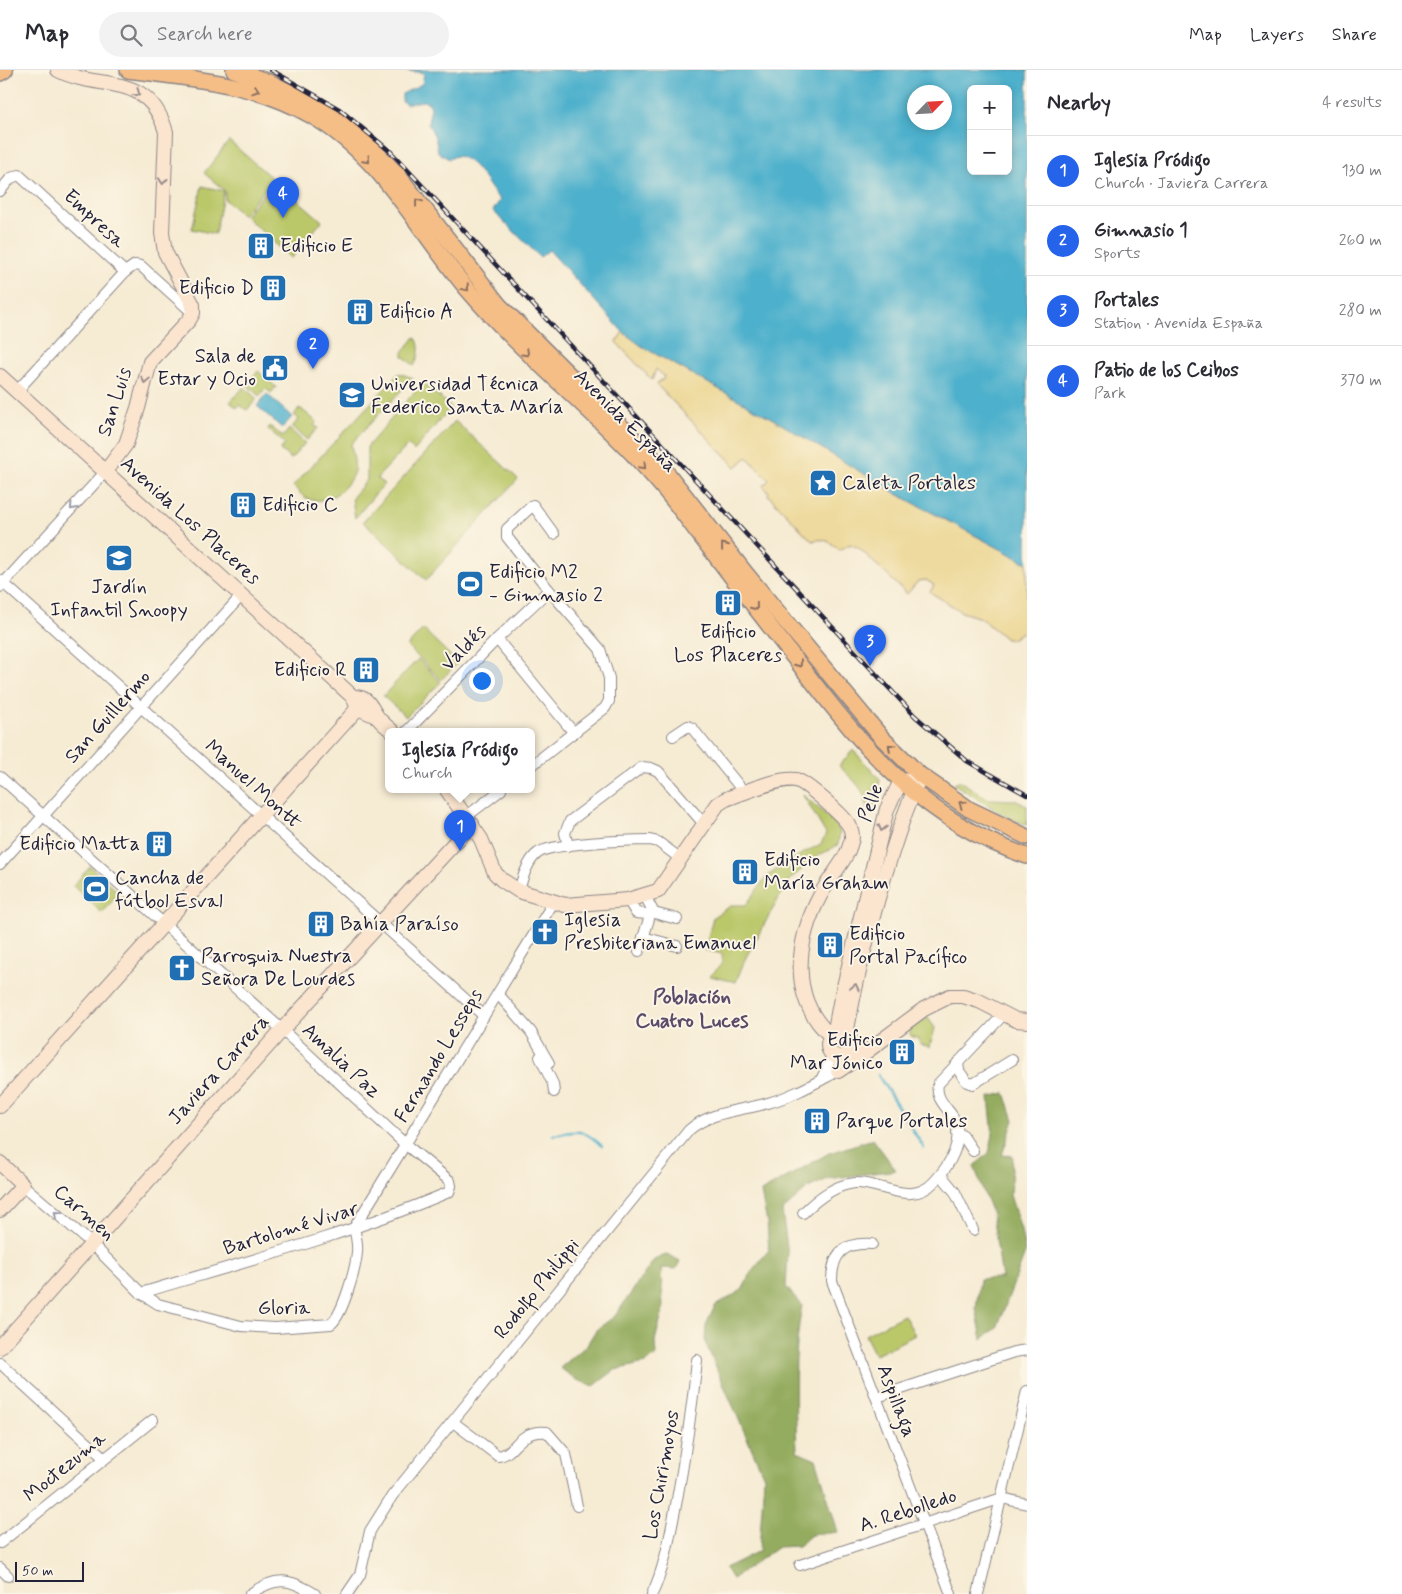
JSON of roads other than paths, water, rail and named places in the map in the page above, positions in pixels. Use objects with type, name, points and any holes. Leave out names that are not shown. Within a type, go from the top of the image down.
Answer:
[{"type":"main road","points":[[0,73],[6,70]]},
{"type":"main road","points":[[58,70],[83,78],[128,86],[150,103],[163,122],[166,132],[162,233],[165,252],[190,298],[193,313]]},
{"type":"main road","name":"Avenida España","points":[[128,70],[236,84],[265,93],[314,117],[358,150],[389,184],[448,266],[492,318],[609,429],[660,484],[859,741],[900,783],[914,794],[972,832],[1027,856]]},
{"type":"main road","name":"Avenida España","points":[[234,70],[287,90],[321,108],[354,132],[384,160],[484,288],[533,340],[664,469],[747,575],[882,738],[920,775],[969,809],[1027,837]]},
{"type":"main road","name":"San Luis","points":[[106,471],[126,444],[150,362],[193,313]]},
{"type":"main road","name":"Avenida Los Placeres","points":[[0,376],[242,595],[356,702],[389,728]]},
{"type":"main road","points":[[0,1106],[261,816],[356,702]]},
{"type":"main road","name":"Pelle","points":[[839,1045],[840,1004],[887,809],[900,783],[920,775]]},
{"type":"main road","name":"Pelle","points":[[839,1045],[888,866],[903,817],[914,794],[920,775]]},
{"type":"main road","points":[[449,793],[481,839],[495,873],[502,880],[519,891],[553,903],[565,905],[628,900],[658,892],[718,804],[744,792],[783,781],[796,780],[812,790],[847,822],[851,828],[852,842],[846,856],[817,900],[810,916],[802,944],[799,977],[817,1037],[862,1055]]},
{"type":"main road","name":"Javiera Carrera","points":[[0,1347],[282,1030],[381,923],[469,820]]},
{"type":"main road","points":[[838,1071],[937,1001],[950,996],[963,996],[979,1001],[1016,1020],[1027,1021]]},
{"type":"main road","points":[[808,1004],[820,1015],[826,1016],[840,1004]]},
{"type":"main road","points":[[839,1045],[881,1039]]},
{"type":"main road","name":"Carmen","points":[[0,1163],[22,1185]]},
{"type":"main road","points":[[0,1210],[22,1185]]},
{"type":"street","name":"Empresa","points":[[0,191],[11,178],[16,175],[22,177],[125,272],[135,265],[141,266],[193,313]]},
{"type":"street","points":[[17,391],[125,272]]},
{"type":"street","name":"San Luis","points":[[1,583],[106,471]]},
{"type":"street","points":[[535,763],[605,708],[610,691],[604,656],[600,649],[549,590],[507,537],[506,529],[533,505],[554,534]]},
{"type":"street","name":"Manuel Montt","points":[[1,583],[484,1016]]},
{"type":"street","name":"Valdés","points":[[410,728],[497,639],[549,590]]},
{"type":"street","name":"San Guillermo","points":[[0,864],[242,595]]},
{"type":"street","points":[[497,639],[574,732]]},
{"type":"street","points":[[673,736],[688,726],[692,728],[744,792]]},
{"type":"street","points":[[568,846],[565,833],[570,822],[642,767],[652,768],[658,772],[704,824]]},
{"type":"street","name":"Amalia Paz","points":[[0,777],[165,924],[406,1144],[450,1181],[452,1186],[449,1192]]},
{"type":"street","points":[[469,820],[497,793]]},
{"type":"street","points":[[519,891],[524,874],[537,853],[568,846],[650,840],[658,842],[681,859]]},
{"type":"street","points":[[645,896],[654,913],[677,918]]},
{"type":"street","points":[[628,900],[636,913],[648,916],[639,951]]},
{"type":"street","name":"Fernando Lesseps","points":[[354,1228],[553,903]]},
{"type":"street","points":[[643,936],[677,946]]},
{"type":"street","points":[[498,994],[535,1037],[550,1064]]},
{"type":"street","points":[[803,1213],[827,1192],[842,1186],[867,1184],[886,1191],[909,1193],[921,1191],[931,1186],[952,1159],[957,1133],[954,1119],[938,1096],[938,1084],[1004,1014]]},
{"type":"street","points":[[523,1023],[553,1084],[554,1092]]},
{"type":"street","points":[[838,1071],[839,1045]]},
{"type":"street","points":[[821,1080],[839,1045]]},
{"type":"street","points":[[958,1062],[963,1078],[966,1082],[973,1084],[1012,1060]]},
{"type":"street","name":"Rodolfo Philippi","points":[[347,1594],[360,1575],[370,1531],[378,1516],[538,1314],[689,1130],[706,1117],[768,1103],[793,1095],[838,1071]]},
{"type":"street","points":[[957,1133],[963,1136],[973,1151]]},
{"type":"street","points":[[941,1175],[956,1192],[973,1230]]},
{"type":"street","name":"Carmen","points":[[22,1185],[91,1243],[141,1293]]},
{"type":"street","name":"Bartolomé Vivar","points":[[141,1293],[354,1228],[449,1192]]},
{"type":"street","name":"Gloria","points":[[141,1293],[158,1304],[172,1309],[241,1326],[275,1328],[326,1326],[339,1315],[355,1264],[357,1250],[354,1228]]},
{"type":"street","name":"Aspillaga","points":[[872,1244],[859,1244],[846,1248],[837,1255],[832,1264],[832,1281],[951,1594]]},
{"type":"street","points":[[877,1397],[1014,1352],[1027,1350]]},
{"type":"street","name":"Los Chirimoyos","points":[[652,1594],[662,1569],[690,1435],[696,1360]]},
{"type":"street","points":[[0,1363],[104,1458]]},
{"type":"street","points":[[978,1594],[1027,1391]]},
{"type":"street","name":"Moctezuma","points":[[0,1543],[104,1458],[154,1420]]},
{"type":"street","points":[[453,1422],[498,1456],[506,1454],[522,1437],[538,1432],[547,1432],[566,1454],[577,1506]]},
{"type":"street","points":[[1002,1498],[1027,1504]]},
{"type":"street","name":"A. Rebolledo","points":[[800,1565],[1002,1498]]},
{"type":"street","points":[[0,1568],[8,1576]]},
{"type":"street","points":[[250,1594],[279,1580],[290,1580],[315,1594]]},
{"type":"water","points":[[401,70],[1027,70],[1027,563],[897,494],[773,419],[643,347],[623,332],[549,250],[540,257],[493,211],[500,200],[475,167],[463,158],[456,156],[449,159],[438,152],[435,137],[428,123],[431,108],[429,103],[423,101],[406,104],[402,101],[402,94],[422,84],[424,73]]},
{"type":"water","points":[[267,394],[292,417],[282,428],[257,406]]},
{"type":"waterway","points":[[878,1075],[924,1148]]},
{"type":"waterway","points":[[553,1135],[569,1132],[584,1133],[602,1146]]},
{"type":"railway","points":[[271,70],[339,109],[391,152],[915,716],[967,761],[1027,795]]},
{"type":"place","name":"Patio de los Ceibos","points":[[283,218]]},
{"type":"place","name":"Edificio E","points":[[261,246]]},
{"type":"place","name":"Edificio D","points":[[273,288]]},
{"type":"place","name":"Edificio A","points":[[360,312]]},
{"type":"place","name":"Sala de Estar y Ocio","points":[[275,368]]},
{"type":"place","name":"Gimnasio 1","points":[[313,369]]},
{"type":"place","name":"Universidad Técnica Federico Santa María","points":[[352,395]]},
{"type":"place","name":"Caleta Portales","points":[[823,483]]},
{"type":"place","name":"Edificio C","points":[[243,505]]},
{"type":"place","name":"Jardín Infantil Snoopy","points":[[119,558]]},
{"type":"place","name":"Edificio M2 - Gimnasio 2","points":[[470,584]]},
{"type":"place","name":"Edificio Los Placeres","points":[[728,603]]},
{"type":"place","name":"Portales","points":[[870,666]]},
{"type":"place","name":"Edificio R","points":[[366,670]]},
{"type":"place","name":"Edificio Matta","points":[[159,844]]},
{"type":"place","name":"Iglesia Pródigo","points":[[460,851]]},
{"type":"place","name":"Edificio María Graham","points":[[745,872]]},
{"type":"place","name":"Cancha de fútbol Esval","points":[[96,889]]},
{"type":"place","name":"Bahía Paraíso","points":[[321,924]]},
{"type":"place","name":"Iglesia Presbiteriana Emanuel","points":[[545,932]]},
{"type":"place","name":"Edificio Portal Pacífico","points":[[830,945]]},
{"type":"place","name":"Parroquia Nuestra Señora De Lourdes","points":[[182,968]]},
{"type":"place","name":"Edificio Mar Jónico","points":[[902,1052]]},
{"type":"place","name":"Parque Portales","points":[[817,1121]]},
{"type":"district","name":"Población Cuatro Luces","points":[[692,1009]]}]
